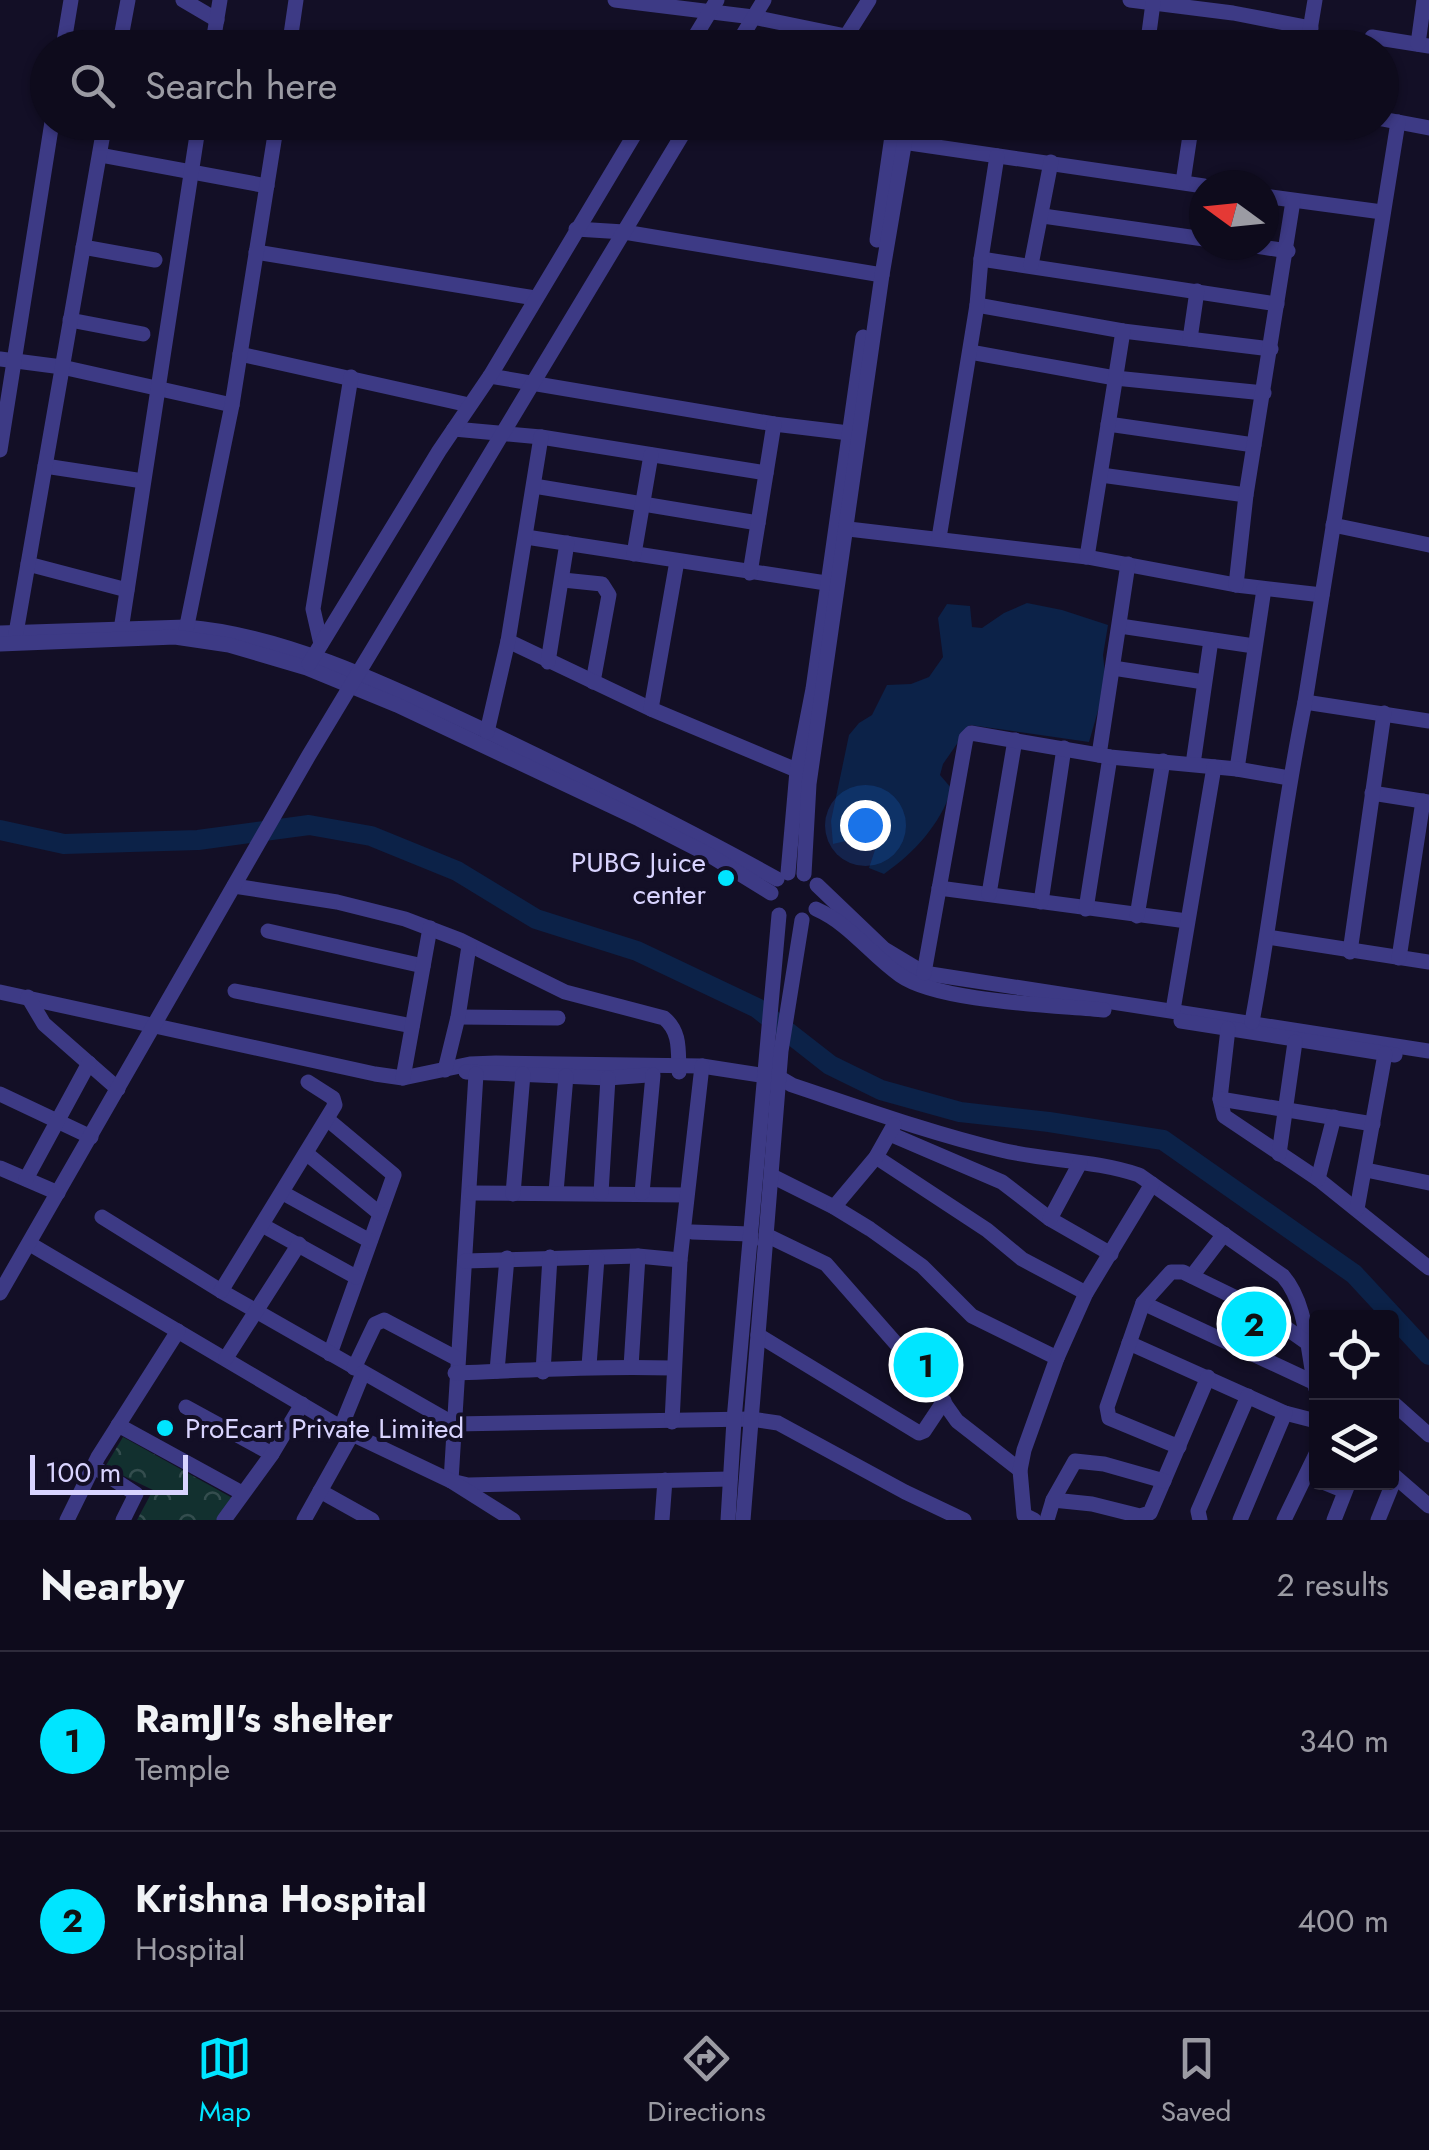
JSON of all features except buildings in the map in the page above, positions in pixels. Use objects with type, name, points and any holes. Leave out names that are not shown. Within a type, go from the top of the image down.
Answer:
[{"type":"street","points":[[66,30],[71,0]]},
{"type":"street","points":[[122,30],[128,0]]},
{"type":"street","points":[[183,0],[216,20]]},
{"type":"street","points":[[213,30],[220,0]]},
{"type":"street","points":[[292,30],[296,0]]},
{"type":"street","points":[[615,0],[714,6],[808,30]]},
{"type":"street","points":[[746,30],[764,0]]},
{"type":"street","points":[[850,30],[869,0]]},
{"type":"street","points":[[1130,0],[1234,7],[1311,28],[1315,0]]},
{"type":"street","points":[[1399,41],[1424,45],[1424,0]]},
{"type":"street","points":[[1149,30],[1153,3]]},
{"type":"street","points":[[699,30],[714,6]]},
{"type":"street","points":[[1399,123],[1429,128]]},
{"type":"street","points":[[0,450],[7,360],[49,140]]},
{"type":"street","points":[[103,140],[28,564],[8,633],[185,632],[229,645],[314,656],[711,856],[791,881],[884,949],[924,973],[1429,1051]]},
{"type":"street","points":[[120,630],[197,140]]},
{"type":"street","points":[[185,632],[232,405],[274,140]]},
{"type":"street","points":[[314,656],[490,376],[631,140]]},
{"type":"street","points":[[3,1282],[30,1244],[302,768],[679,140]]},
{"type":"street","points":[[1183,182],[1189,140]]},
{"type":"street","points":[[1252,1022],[1382,212],[1388,140]]},
{"type":"street","points":[[804,773],[898,141],[1189,183]]},
{"type":"street","points":[[100,154],[268,186]]},
{"type":"street","points":[[939,538],[998,156]]},
{"type":"street","points":[[1032,264],[1051,162]]},
{"type":"street","points":[[1279,198],[1382,212]]},
{"type":"street","points":[[1236,584],[1246,495],[1294,201]]},
{"type":"street","points":[[1043,216],[1189,237]]},
{"type":"street","points":[[576,230],[624,232],[877,274]]},
{"type":"street","points":[[83,247],[155,260]]},
{"type":"street","points":[[1279,249],[1288,250]]},
{"type":"street","points":[[256,252],[535,298]]},
{"type":"street","points":[[981,259],[1277,304]]},
{"type":"street","points":[[356,680],[487,732],[791,881],[819,901],[816,909],[802,920],[779,915],[772,906],[791,881],[826,583],[841,528],[849,432],[877,274]]},
{"type":"street","points":[[1190,339],[1197,291]]},
{"type":"street","points":[[977,305],[1124,331],[1271,349]]},
{"type":"street","points":[[70,320],[143,334]]},
{"type":"street","points":[[1087,557],[1124,331]]},
{"type":"street","points":[[970,352],[1115,378],[1264,394]]},
{"type":"street","points":[[240,354],[469,406]]},
{"type":"street","points":[[7,360],[62,367],[232,405]]},
{"type":"street","points":[[490,376],[774,424],[849,432]]},
{"type":"street","points":[[314,656],[313,609],[351,377]]},
{"type":"street","points":[[750,573],[774,424]]},
{"type":"street","points":[[1108,424],[1254,445]]},
{"type":"street","points":[[454,430],[541,437],[766,473]]},
{"type":"street","points":[[487,732],[508,642],[541,437]]},
{"type":"street","points":[[634,554],[651,455]]},
{"type":"street","points":[[45,466],[144,482]]},
{"type":"street","points":[[1101,475],[1246,495]]},
{"type":"street","points":[[534,486],[758,523]]},
{"type":"street","points":[[1333,525],[1429,545]]},
{"type":"street","points":[[841,528],[1087,557],[1322,595]]},
{"type":"street","points":[[526,537],[826,583]]},
{"type":"street","points":[[548,662],[567,543]]},
{"type":"street","points":[[651,709],[676,561]]},
{"type":"street","points":[[28,564],[127,590]]},
{"type":"street","points":[[1086,909],[1128,564]]},
{"type":"street","points":[[563,580],[602,584],[609,595],[594,682]]},
{"type":"street","points":[[1238,768],[1264,588]]},
{"type":"street","points":[[1120,626],[1254,646]]},
{"type":"street","points":[[0,644],[185,632]]},
{"type":"street","points":[[1193,764],[1211,640]]},
{"type":"street","points":[[508,642],[651,709],[804,773]]},
{"type":"street","points":[[1113,668],[1204,682]]},
{"type":"street","points":[[1305,702],[1429,721]]},
{"type":"street","points":[[1350,952],[1384,713]]},
{"type":"street","points":[[924,973],[966,738],[977,732],[1105,756],[1238,768],[1289,778]]},
{"type":"street","points":[[989,894],[1016,740]]},
{"type":"street","points":[[1040,902],[1064,748]]},
{"type":"street","points":[[1137,916],[1162,761]]},
{"type":"street","points":[[1173,1010],[1214,767]]},
{"type":"street","points":[[1372,793],[1426,801],[1399,958]]},
{"type":"street","points":[[238,880],[405,918],[565,992],[664,1018],[677,1034],[679,1070]]},
{"type":"street","points":[[939,888],[1188,920]]},
{"type":"street","points":[[816,909],[836,918],[901,976],[932,990],[1429,1060]]},
{"type":"street","points":[[743,1520],[758,1335],[759,1238],[772,1176],[779,915]]},
{"type":"street","points":[[774,1051],[802,920]]},
{"type":"street","points":[[403,1078],[430,928]]},
{"type":"street","points":[[268,932],[423,966]]},
{"type":"street","points":[[1268,937],[1429,962]]},
{"type":"street","points":[[452,1069],[469,946]]},
{"type":"street","points":[[235,991],[412,1026]]},
{"type":"street","points":[[0,992],[403,1078],[470,1064],[496,1063],[701,1071],[776,1082],[893,1127],[1002,1182],[1050,1218],[1111,1254]]},
{"type":"street","points":[[28,997],[44,1024],[118,1088]]},
{"type":"street","points":[[458,1017],[558,1018]]},
{"type":"street","points":[[1228,1029],[1220,1099],[1224,1116],[1318,1179],[1428,1262]]},
{"type":"street","points":[[1279,1154],[1295,1042]]},
{"type":"street","points":[[1357,1209],[1384,1054]]},
{"type":"street","points":[[26,1180],[90,1063]]},
{"type":"street","points":[[452,1069],[476,1074],[608,1078],[679,1070]]},
{"type":"street","points":[[672,1422],[680,1260],[701,1071]]},
{"type":"street","points":[[451,1481],[476,1074]]},
{"type":"street","points":[[513,1194],[523,1074]]},
{"type":"street","points":[[642,1193],[653,1075]]},
{"type":"street","points":[[556,1192],[566,1076]]},
{"type":"street","points":[[601,1193],[608,1078]]},
{"type":"street","points":[[222,1291],[335,1100],[308,1082]]},
{"type":"street","points":[[728,1520],[734,1420],[776,1082]]},
{"type":"street","points":[[0,1094],[91,1137]]},
{"type":"street","points":[[1220,1099],[1373,1124]]},
{"type":"street","points":[[1318,1179],[1334,1117]]},
{"type":"street","points":[[326,1119],[392,1172],[394,1180],[330,1354]]},
{"type":"street","points":[[834,1206],[876,1156],[893,1127]]},
{"type":"street","points":[[893,1127],[1139,1174],[1283,1276],[1292,1287],[1309,1344]]},
{"type":"street","points":[[306,1154],[379,1213]]},
{"type":"street","points":[[876,1156],[987,1230],[1022,1259],[1086,1293]]},
{"type":"street","points":[[1050,1218],[1080,1164]]},
{"type":"street","points":[[0,1168],[58,1193]]},
{"type":"street","points":[[1366,1170],[1429,1183]]},
{"type":"street","points":[[772,1176],[834,1206],[922,1266],[972,1316],[1057,1358]]},
{"type":"street","points":[[1034,1520],[1024,1514],[1020,1470],[1057,1358],[1086,1293],[1152,1184]]},
{"type":"street","points":[[283,1192],[370,1241]]},
{"type":"street","points":[[471,1193],[686,1195]]},
{"type":"street","points":[[102,1216],[222,1291],[454,1424],[734,1420],[778,1424],[964,1520]]},
{"type":"street","points":[[262,1225],[356,1278]]},
{"type":"street","points":[[692,1232],[750,1234],[826,1264],[944,1400],[957,1421],[1020,1470]]},
{"type":"street","points":[[1192,1276],[1224,1234]]},
{"type":"street","points":[[30,1244],[347,1431],[451,1481],[513,1520]]},
{"type":"street","points":[[226,1358],[299,1244]]},
{"type":"street","points":[[465,1261],[638,1256],[680,1260]]},
{"type":"street","points":[[631,1367],[638,1256]]},
{"type":"street","points":[[542,1372],[550,1257]]},
{"type":"street","points":[[497,1371],[507,1258]]},
{"type":"street","points":[[588,1366],[597,1258]]},
{"type":"street","points":[[1179,1447],[1109,1418],[1106,1407],[1143,1303],[1172,1272],[1183,1272],[1259,1309],[1309,1344]]},
{"type":"street","points":[[1143,1303],[1309,1383]]},
{"type":"street","points":[[304,1520],[347,1431],[358,1370],[375,1324],[384,1320],[456,1365],[542,1372],[588,1366],[673,1368]]},
{"type":"street","points":[[67,1520],[94,1466],[178,1330]]},
{"type":"street","points":[[758,1335],[919,1433],[944,1400]]},
{"type":"street","points":[[1129,1343],[1284,1413],[1309,1420]]},
{"type":"street","points":[[1053,1500],[1145,1516],[1150,1513],[1208,1377]]},
{"type":"street","points":[[1200,1520],[1198,1511],[1248,1396]]},
{"type":"street","points":[[224,1520],[272,1454],[302,1404]]},
{"type":"street","points":[[186,1407],[272,1454]]},
{"type":"street","points":[[1399,1408],[1429,1436]]},
{"type":"street","points":[[1240,1520],[1284,1413]]},
{"type":"street","points":[[118,1425],[242,1493]]},
{"type":"street","points":[[1047,1520],[1053,1500],[1075,1461],[1104,1464],[1164,1480]]},
{"type":"street","points":[[94,1466],[136,1494],[123,1520]]},
{"type":"street","points":[[451,1481],[468,1485],[730,1479]]},
{"type":"street","points":[[1304,1520],[1286,1516],[1309,1479]]},
{"type":"street","points":[[662,1520],[665,1480]]},
{"type":"street","points":[[1399,1480],[1429,1507],[1424,1520]]},
{"type":"street","points":[[1334,1520],[1346,1490]]},
{"type":"street","points":[[1378,1520],[1389,1490]]},
{"type":"street","points":[[320,1491],[372,1520]]},
{"type":"green space","points":[[123,1437],[236,1500],[223,1520],[137,1520],[153,1490],[105,1467]]},
{"type":"water","points":[[1027,603],[1108,625],[1103,655],[1106,683],[1089,742],[970,725],[943,764],[940,775],[952,789],[947,802],[925,837],[906,857],[884,874],[869,868],[883,826],[871,824],[854,839],[833,844],[831,821],[849,735],[872,715],[887,685],[911,684],[929,677],[943,657],[938,618],[947,604],[970,606],[972,627],[982,628]]},
{"type":"waterway","points":[[0,830],[64,844],[198,840],[309,825],[371,836],[457,871],[536,919],[637,951],[757,1008],[830,1065],[881,1090],[960,1112],[1163,1140],[1354,1274],[1429,1355]]},
{"type":"place","name":"PUBG Juice center","points":[[726,878]]},
{"type":"place","name":"Krishna Hospital","points":[[1254,1324]]},
{"type":"place","name":"RamJI's shelter","points":[[926,1365]]},
{"type":"place","name":"ProEcart Private Limited","points":[[165,1428]]}]
